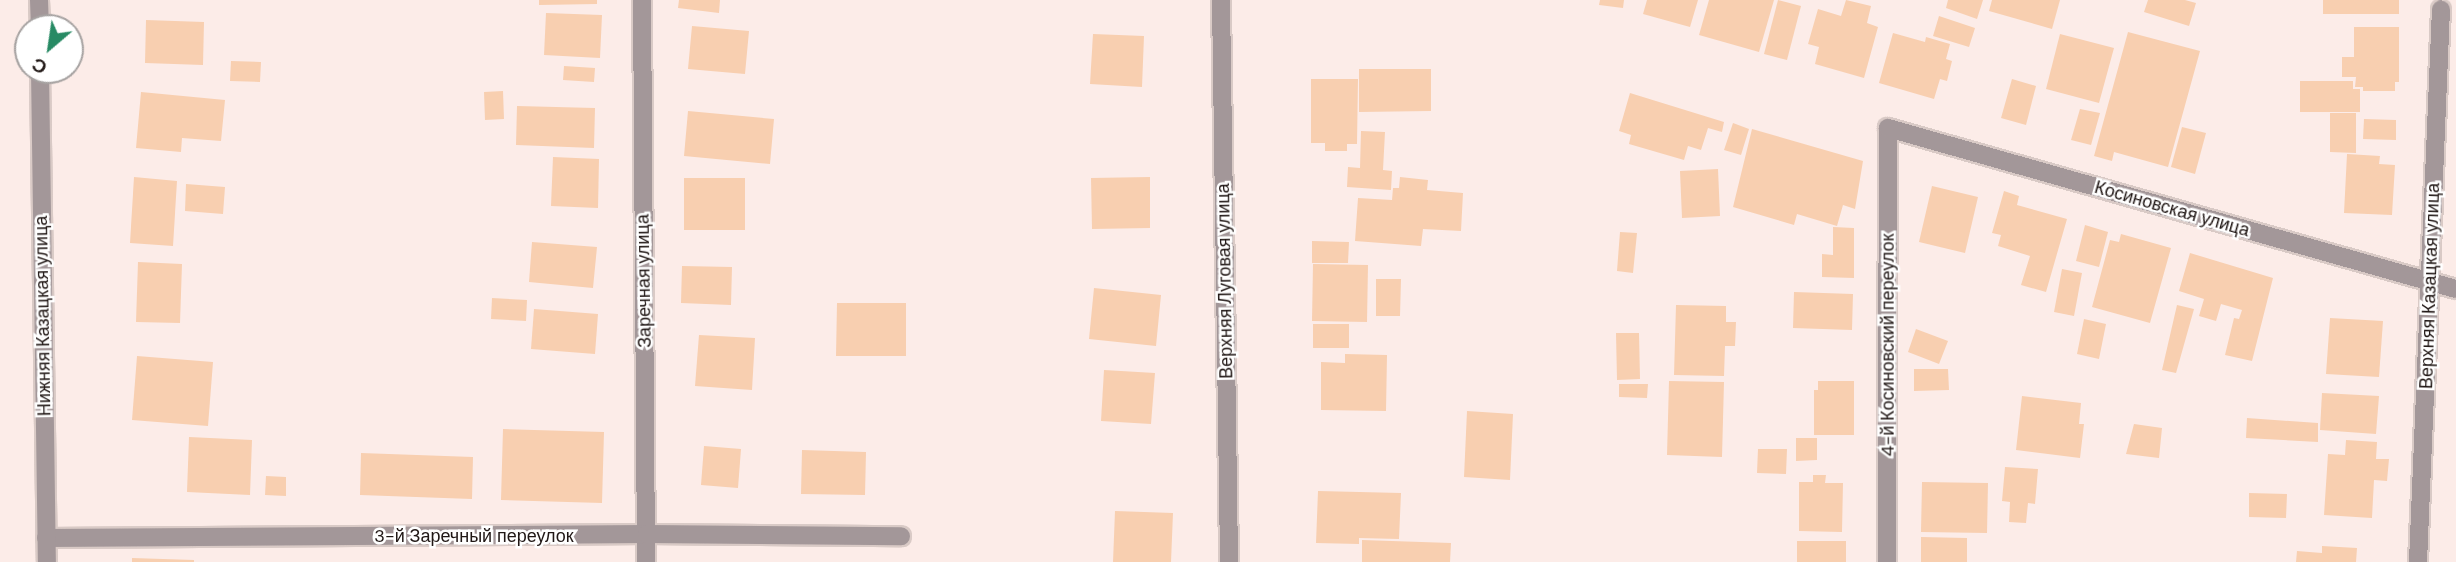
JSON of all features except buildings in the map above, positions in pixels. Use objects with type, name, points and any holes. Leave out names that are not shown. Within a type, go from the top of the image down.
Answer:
[{"type":"street","name":"Заречная улица","points":[[642,0],[646,562]]},
{"type":"street","name":"Верхняя Луговая улица","points":[[1221,0],[1229,562]]},
{"type":"street","name":"Верхняя Казацкая улица","points":[[2418,562],[2441,9]]},
{"type":"street","name":"Нижняя Казацкая улица","points":[[40,84],[47,562]]},
{"type":"street","name":"Косиновская улица","points":[[1888,128],[2456,289]]},
{"type":"street","name":"4-й Косиновский переулок","points":[[1887,562],[1888,128]]},
{"type":"street","name":"3-й Заречный переулок","points":[[46,538],[647,534],[901,536]]}]
